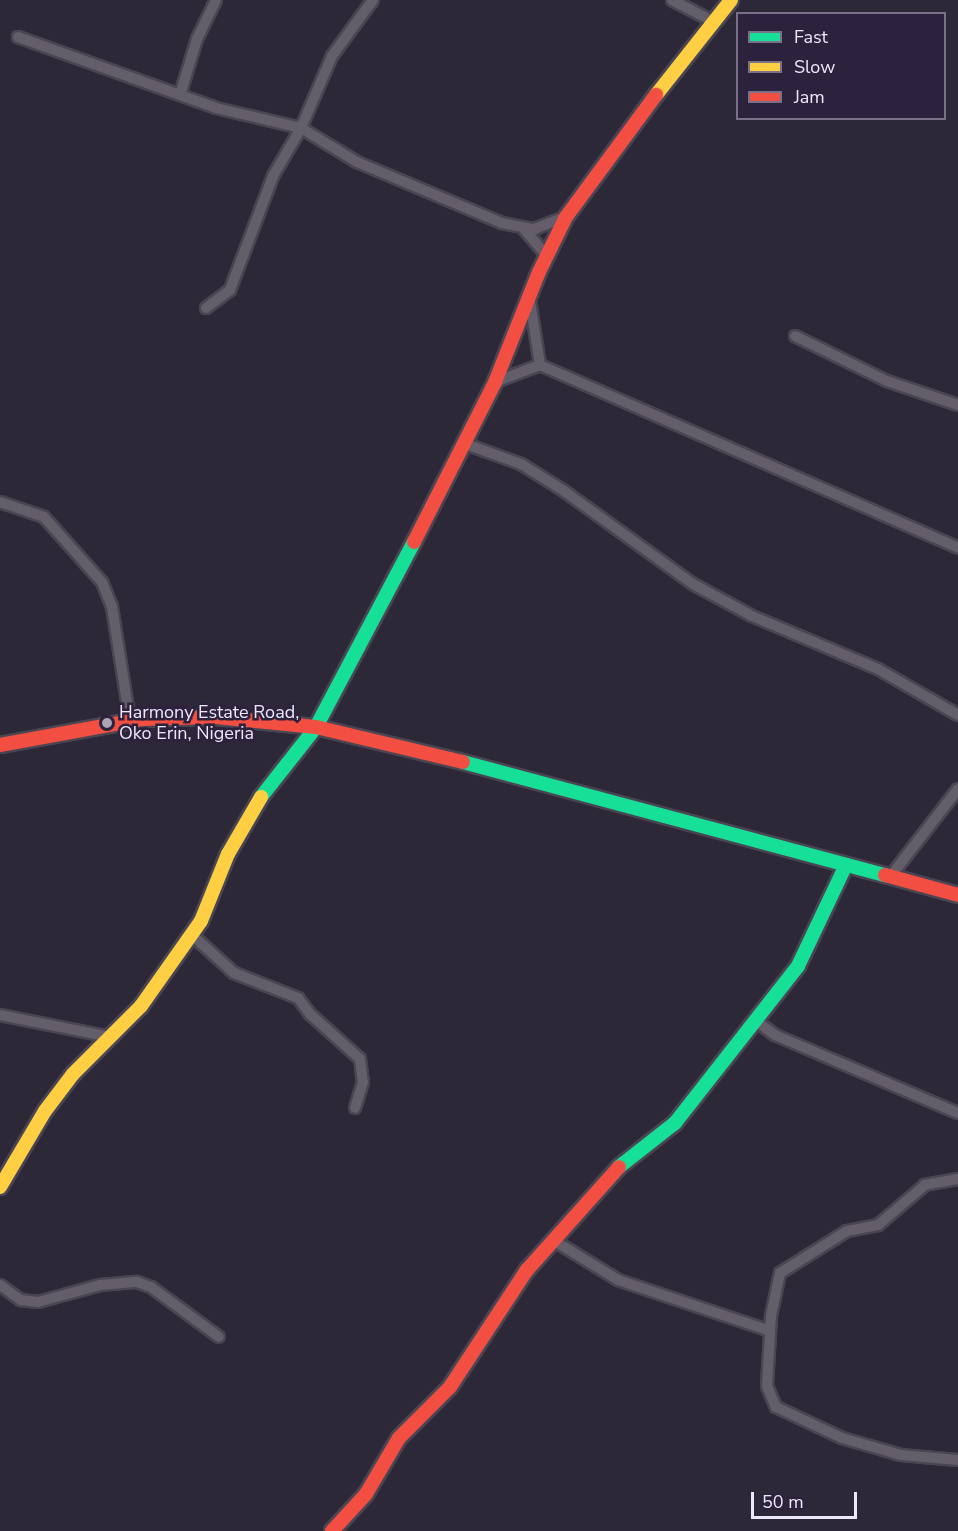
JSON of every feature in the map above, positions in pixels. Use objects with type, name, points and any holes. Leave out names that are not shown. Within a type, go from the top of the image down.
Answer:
[{"type":"street","points":[[180,95],[197,39],[216,0]]},
{"type":"street","points":[[206,308],[230,290],[273,176],[301,128],[332,56],[373,0]]},
{"type":"street","points":[[672,0],[714,22]]},
{"type":"street","points":[[0,1187],[45,1111],[73,1074],[141,1005],[209,905],[228,854],[262,795],[316,727],[370,628],[495,382],[547,256],[566,217],[611,152],[730,0]]},
{"type":"street","points":[[18,37],[216,108],[301,128],[357,162],[523,228],[546,226],[566,217]]},
{"type":"street","points":[[523,228],[547,256]]},
{"type":"street","points":[[530,298],[540,365]]},
{"type":"street","points":[[795,336],[887,381],[958,405]]},
{"type":"street","points":[[495,382],[540,365],[958,548]]},
{"type":"street","points":[[463,442],[530,469],[693,584],[752,616],[878,669],[958,715]]},
{"type":"street","points":[[0,501],[44,517],[102,582],[112,607],[130,721]]},
{"type":"street","points":[[0,745],[130,721],[216,717],[316,727],[400,745],[958,896]]},
{"type":"street","points":[[890,877],[958,789]]},
{"type":"street","points":[[332,1531],[366,1494],[399,1438],[450,1387],[527,1270],[627,1158],[675,1123],[798,966],[846,865]]},
{"type":"street","points":[[191,934],[234,973],[298,998],[310,1014],[360,1059],[363,1082],[355,1108]]},
{"type":"street","points":[[0,1015],[110,1037]]},
{"type":"street","points":[[755,1020],[775,1035],[958,1113]]},
{"type":"street","points":[[958,1179],[925,1185],[878,1225],[847,1231],[789,1265],[775,1284],[767,1386],[776,1407],[807,1424],[874,1449],[901,1455],[958,1460]]},
{"type":"street","points":[[553,1240],[618,1280],[770,1331]]},
{"type":"street","points":[[0,1284],[21,1300],[38,1302],[100,1285],[137,1282],[151,1287],[219,1337]]},
{"type":"traffic: fast","points":[[261,797],[316,727],[414,542]]},
{"type":"traffic: fast","points":[[463,762],[885,875]]},
{"type":"traffic: fast","points":[[619,1167],[675,1123],[798,966],[846,865]]},
{"type":"traffic: slow","points":[[656,95],[731,0]]},
{"type":"traffic: slow","points":[[0,1187],[45,1111],[73,1074],[141,1006],[201,921],[228,854],[261,797]]},
{"type":"traffic: jam","points":[[414,542],[495,382],[539,272],[566,217],[656,95]]},
{"type":"traffic: jam","points":[[0,745],[142,719],[216,717],[316,727],[463,762]]},
{"type":"traffic: jam","points":[[885,875],[958,895]]},
{"type":"traffic: jam","points":[[332,1531],[366,1494],[399,1438],[450,1387],[527,1270],[619,1167]]},
{"type":"place","name":"Harmony Estate Road, Oko Erin, Nigeria","points":[[107,723]]}]
